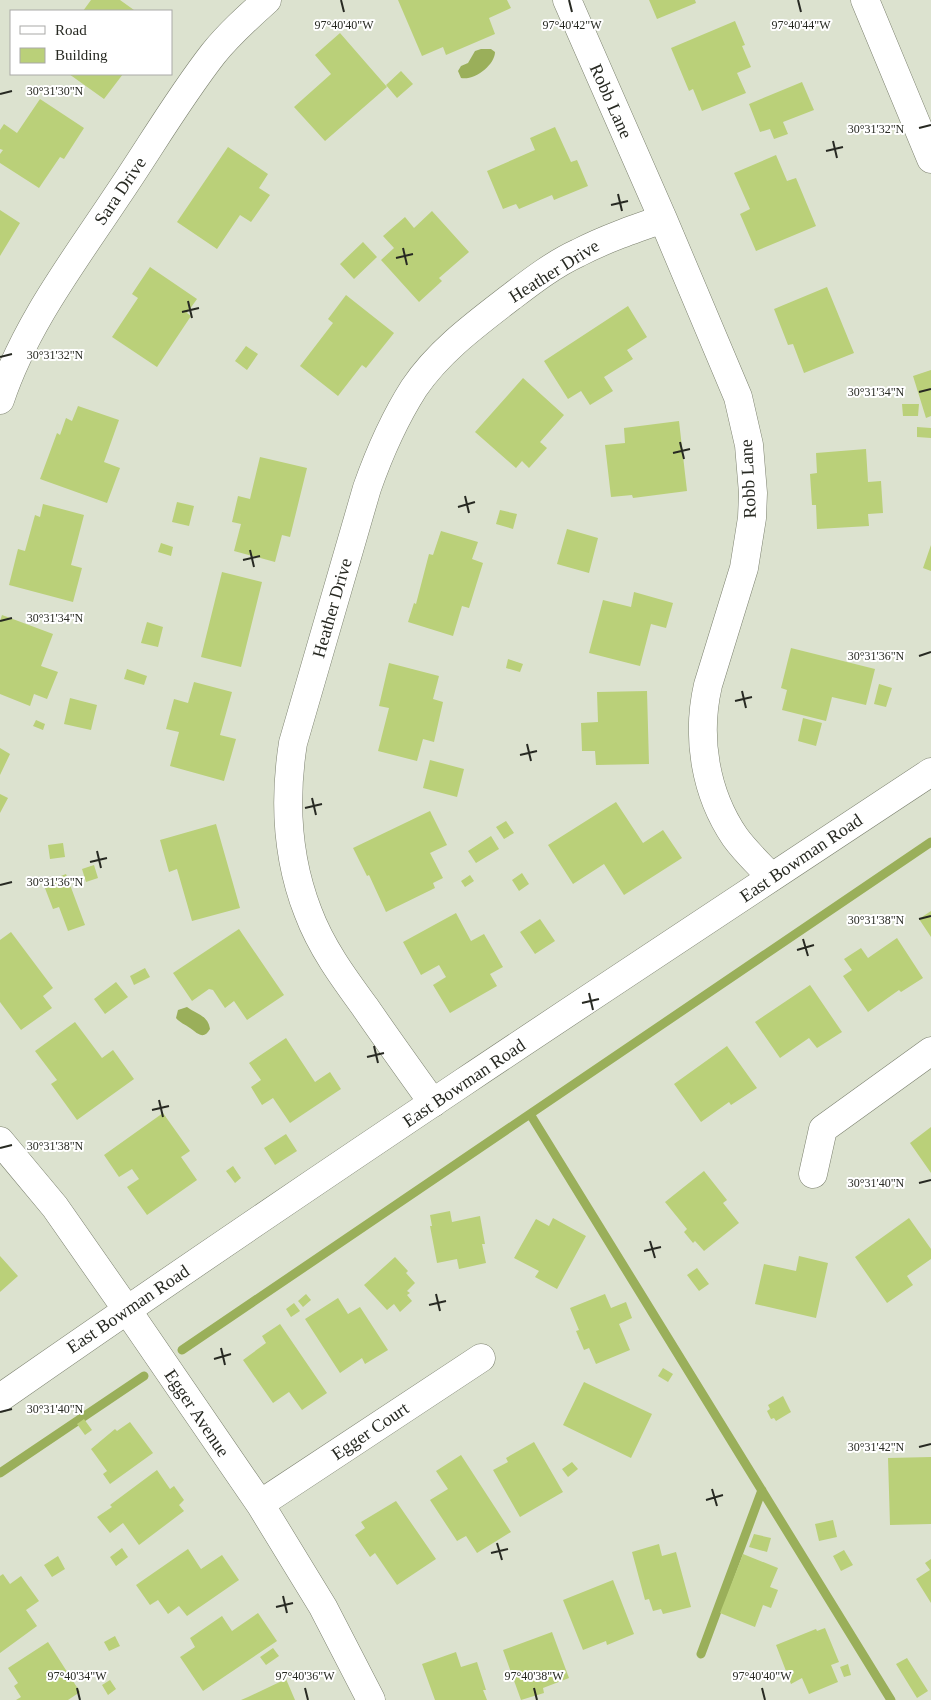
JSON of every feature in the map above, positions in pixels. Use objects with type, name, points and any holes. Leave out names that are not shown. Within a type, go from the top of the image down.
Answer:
[{"type":"street","name":"Sara Drive","points":[[0,400],[23,346],[43,307],[186,92],[214,54],[245,19],[267,0]]},
{"type":"street","name":"Robb Lane","points":[[567,0],[663,219],[738,397],[749,444],[752,518],[745,560],[704,702],[702,737],[707,772],[718,806],[735,837],[771,877]]},
{"type":"street","points":[[865,0],[931,159]]},
{"type":"street","name":"Heather Drive","points":[[433,1104],[330,957],[308,912],[294,865],[288,817],[289,767],[293,743],[367,488],[381,448],[415,387],[445,352],[480,321],[536,278],[576,254],[618,234],[663,219]]},
{"type":"street","name":"East Bowman Road","points":[[0,1398],[433,1104],[931,772]]},
{"type":"street","points":[[814,1174],[823,1129],[931,1051]]},
{"type":"street","name":"Egger Avenue","points":[[0,1141],[56,1208],[260,1504],[323,1607],[371,1700]]},
{"type":"street","name":"Egger Court","points":[[260,1504],[481,1358]]},
{"type":"shaded area","points":[[491,49],[495,52],[492,62],[477,75],[461,78],[458,71],[461,66],[468,63],[475,51]]},
{"type":"shaded area","points":[[187,1007],[207,1021],[210,1029],[208,1032],[203,1035],[198,1034],[176,1018],[178,1010]]},
{"type":"building","points":[[91,0],[120,0],[134,10],[84,10]]},
{"type":"building","points":[[398,0],[507,0],[511,8],[489,18],[495,34],[446,55],[443,47],[422,56]]},
{"type":"building","points":[[649,0],[695,0],[696,3],[657,19]]},
{"type":"building","points":[[735,21],[745,45],[742,46],[751,67],[737,73],[746,93],[702,111],[693,89],[689,91],[671,48]]},
{"type":"building","points":[[340,33],[387,87],[325,141],[294,107],[331,74],[315,55]]},
{"type":"building","points":[[401,71],[413,84],[397,98],[386,85]]},
{"type":"building","points":[[70,75],[122,75],[104,99]]},
{"type":"building","points":[[802,82],[814,110],[783,122],[788,134],[774,139],[770,129],[760,132],[749,104]]},
{"type":"building","points":[[40,99],[84,128],[64,159],[60,157],[39,188],[0,163],[0,154],[3,150],[0,149],[0,130],[4,124],[17,133]]},
{"type":"building","points":[[555,127],[571,162],[577,160],[588,186],[554,200],[552,195],[519,209],[516,204],[503,209],[487,171],[535,150],[530,138]]},
{"type":"building","points":[[228,147],[268,174],[259,188],[270,195],[251,222],[240,215],[217,249],[177,222]]},
{"type":"building","points":[[776,155],[787,181],[796,178],[816,226],[756,251],[740,214],[750,209],[734,173]]},
{"type":"building","points":[[0,210],[20,223],[0,256]]},
{"type":"building","points":[[432,211],[469,252],[439,278],[442,281],[419,302],[381,260],[394,248],[383,236],[405,217],[414,228]]},
{"type":"building","points":[[363,242],[377,257],[354,279],[340,264]]},
{"type":"building","points":[[150,267],[197,299],[187,313],[191,316],[157,367],[112,337],[138,298],[132,294]]},
{"type":"building","points":[[827,287],[854,353],[804,373],[793,344],[788,345],[774,309]]},
{"type":"building","points":[[346,295],[394,333],[366,368],[362,365],[338,396],[300,366],[333,323],[328,319]]},
{"type":"building","points":[[628,306],[647,337],[627,350],[633,359],[604,377],[613,391],[590,405],[581,391],[568,399],[544,361]]},
{"type":"building","points":[[246,346],[258,354],[247,370],[235,361]]},
{"type":"building","points":[[931,370],[931,416],[926,418],[913,376]]},
{"type":"building","points":[[523,378],[564,415],[540,442],[547,448],[529,468],[522,461],[516,468],[475,432]]},
{"type":"building","points":[[902,404],[919,404],[918,416],[903,416]]},
{"type":"building","points":[[78,406],[119,420],[104,462],[120,468],[107,503],[40,479],[57,433],[60,435],[66,418],[72,421]]},
{"type":"building","points":[[679,421],[687,491],[633,498],[632,495],[611,497],[605,445],[625,443],[624,428]]},
{"type":"building","points":[[917,427],[931,428],[931,438],[917,437]]},
{"type":"building","points":[[866,449],[868,482],[881,481],[883,513],[868,514],[869,526],[817,529],[816,505],[812,505],[810,474],[817,473],[816,453]]},
{"type":"building","points":[[260,457],[307,468],[290,537],[282,535],[275,562],[234,551],[241,524],[232,522],[238,496],[250,499]]},
{"type":"building","points":[[177,502],[194,506],[189,526],[172,522]]},
{"type":"building","points":[[43,504],[84,515],[71,565],[82,568],[73,602],[9,585],[18,549],[25,551],[35,515],[40,517]]},
{"type":"building","points":[[500,510],[517,514],[513,529],[496,524]]},
{"type":"building","points":[[567,529],[598,538],[589,573],[557,564]]},
{"type":"building","points":[[441,531],[478,542],[472,559],[483,563],[469,608],[462,606],[453,636],[408,622],[414,603],[416,604],[429,554],[433,555]]},
{"type":"building","points":[[161,543],[173,547],[171,556],[158,552]]},
{"type":"building","points":[[931,545],[931,571],[923,568]]},
{"type":"building","points":[[222,572],[262,582],[241,667],[201,657]]},
{"type":"building","points":[[634,592],[673,603],[666,628],[651,624],[640,666],[589,653],[603,600],[631,607]]},
{"type":"building","points":[[2,615],[53,634],[41,666],[58,672],[47,699],[34,694],[30,706],[0,694],[0,621]]},
{"type":"building","points":[[147,622],[163,627],[158,647],[141,643]]},
{"type":"building","points":[[791,648],[875,669],[866,705],[832,697],[826,721],[782,710],[787,690],[781,688]]},
{"type":"building","points":[[508,659],[523,664],[520,672],[506,668]]},
{"type":"building","points":[[389,663],[439,676],[433,699],[443,702],[434,742],[423,739],[417,761],[378,751],[389,708],[379,706]]},
{"type":"building","points":[[127,669],[147,676],[144,685],[124,679]]},
{"type":"building","points":[[194,682],[232,692],[220,735],[236,739],[224,781],[170,766],[179,732],[166,729],[174,699],[188,703]]},
{"type":"building","points":[[879,684],[892,688],[886,707],[874,704]]},
{"type":"building","points":[[647,691],[649,764],[596,765],[595,751],[582,751],[581,723],[598,722],[597,692]]},
{"type":"building","points":[[70,698],[97,705],[91,730],[64,724]]},
{"type":"building","points":[[803,718],[822,723],[816,746],[798,741]]},
{"type":"building","points":[[36,720],[45,724],[43,730],[33,726]]},
{"type":"building","points":[[0,748],[10,754],[0,775]]},
{"type":"building","points":[[430,760],[464,769],[457,797],[423,788]]},
{"type":"building","points":[[0,794],[8,798],[0,813]]},
{"type":"building","points":[[616,802],[643,843],[663,830],[682,858],[624,895],[604,864],[573,884],[548,845]]},
{"type":"building","points":[[430,811],[447,845],[430,853],[443,878],[433,883],[435,888],[386,912],[369,875],[367,876],[353,848]]},
{"type":"building","points":[[506,821],[514,833],[504,839],[496,827]]},
{"type":"building","points":[[216,824],[240,908],[192,921],[177,869],[169,872],[160,840]]},
{"type":"building","points":[[491,836],[499,849],[476,863],[468,851]]},
{"type":"building","points":[[63,843],[65,857],[50,859],[48,845]]},
{"type":"building","points":[[94,865],[98,878],[86,882],[82,869]]},
{"type":"building","points":[[522,873],[529,884],[519,891],[512,880]]},
{"type":"building","points":[[66,874],[85,925],[68,931],[59,907],[53,909],[43,883]]},
{"type":"building","points":[[470,875],[474,881],[465,887],[461,881]]},
{"type":"building","points":[[931,911],[931,937],[919,919]]},
{"type":"building","points":[[456,913],[471,941],[484,934],[503,967],[490,974],[497,986],[450,1013],[433,985],[446,977],[439,965],[421,975],[403,942]]},
{"type":"building","points":[[540,919],[555,941],[535,954],[520,932]]},
{"type":"building","points":[[239,929],[284,995],[247,1020],[234,1001],[225,1008],[213,990],[209,989],[192,1001],[173,973]]},
{"type":"building","points":[[11,932],[53,988],[43,996],[52,1008],[21,1030],[0,1002],[0,940]]},
{"type":"building","points":[[897,938],[923,978],[901,992],[899,990],[868,1012],[843,976],[852,970],[844,959],[861,948],[868,958]]},
{"type":"building","points":[[145,968],[150,977],[134,985],[130,976]]},
{"type":"building","points":[[116,982],[128,997],[105,1014],[94,999]]},
{"type":"building","points":[[810,985],[842,1032],[817,1048],[809,1038],[780,1058],[755,1022]]},
{"type":"building","points":[[75,1022],[102,1058],[113,1050],[134,1079],[77,1120],[51,1084],[57,1080],[35,1051]]},
{"type":"building","points":[[286,1038],[315,1082],[330,1072],[341,1089],[290,1123],[273,1098],[262,1105],[251,1087],[261,1080],[249,1063]]},
{"type":"building","points":[[727,1046],[757,1088],[731,1105],[729,1102],[701,1122],[674,1084]]},
{"type":"building","points":[[163,1113],[190,1151],[181,1157],[197,1180],[147,1215],[127,1187],[139,1179],[132,1169],[119,1177],[104,1155]]},
{"type":"building","points":[[931,1127],[931,1173],[910,1143]]},
{"type":"building","points":[[286,1134],[297,1151],[275,1165],[264,1148]]},
{"type":"building","points":[[233,1166],[241,1178],[235,1183],[226,1171]]},
{"type":"building","points":[[704,1171],[727,1200],[723,1203],[739,1223],[704,1251],[695,1241],[693,1243],[684,1232],[687,1229],[665,1202]]},
{"type":"building","points":[[450,1211],[452,1222],[480,1216],[485,1244],[482,1244],[486,1263],[459,1269],[457,1259],[437,1263],[430,1226],[432,1226],[430,1215]]},
{"type":"building","points":[[553,1218],[586,1236],[557,1289],[535,1277],[539,1271],[514,1258],[536,1219],[549,1226]]},
{"type":"building","points":[[909,1218],[931,1249],[931,1259],[907,1276],[913,1285],[887,1303],[855,1257]]},
{"type":"building","points":[[0,1256],[18,1276],[0,1292]]},
{"type":"building","points":[[799,1256],[828,1263],[816,1318],[755,1304],[764,1264],[796,1271]]},
{"type":"building","points":[[395,1257],[408,1271],[406,1273],[415,1283],[407,1291],[410,1293],[407,1295],[412,1301],[400,1312],[394,1304],[387,1310],[364,1285]]},
{"type":"building","points":[[697,1268],[709,1284],[699,1291],[687,1275]]},
{"type":"building","points":[[306,1294],[311,1300],[303,1307],[298,1301]]},
{"type":"building","points":[[605,1294],[611,1308],[626,1302],[632,1318],[619,1324],[630,1350],[596,1364],[589,1348],[584,1350],[576,1331],[579,1330],[570,1308]]},
{"type":"building","points":[[338,1298],[348,1314],[360,1307],[388,1350],[365,1364],[362,1358],[340,1373],[305,1319]]},
{"type":"building","points":[[294,1303],[300,1311],[291,1317],[286,1309]]},
{"type":"building","points":[[280,1324],[327,1393],[302,1410],[289,1392],[273,1403],[243,1360],[266,1343],[262,1336]]},
{"type":"building","points":[[663,1368],[673,1374],[668,1382],[658,1376]]},
{"type":"building","points":[[584,1382],[652,1414],[631,1458],[563,1425]]},
{"type":"building","points":[[783,1396],[791,1412],[776,1421],[774,1418],[771,1419],[767,1411],[770,1409],[768,1405]]},
{"type":"building","points":[[84,1419],[92,1430],[85,1435],[77,1424]]},
{"type":"building","points":[[130,1422],[153,1453],[110,1484],[103,1474],[107,1471],[91,1449],[115,1429],[117,1431]]},
{"type":"building","points":[[534,1442],[563,1492],[520,1517],[493,1470],[508,1462],[506,1458]]},
{"type":"building","points":[[461,1455],[511,1532],[477,1553],[466,1536],[457,1541],[430,1500],[448,1489],[436,1471]]},
{"type":"building","points":[[931,1457],[931,1524],[890,1525],[888,1458]]},
{"type":"building","points":[[572,1462],[578,1469],[568,1477],[562,1469]]},
{"type":"building","points":[[157,1470],[170,1489],[174,1486],[184,1500],[179,1505],[184,1511],[139,1545],[123,1523],[110,1533],[97,1517]]},
{"type":"building","points":[[396,1501],[436,1559],[397,1585],[375,1553],[370,1557],[355,1535],[365,1528],[361,1522]]},
{"type":"building","points":[[833,1520],[837,1537],[819,1541],[815,1524]]},
{"type":"building","points":[[754,1534],[771,1538],[767,1552],[749,1547]]},
{"type":"building","points":[[659,1544],[662,1556],[676,1552],[691,1607],[663,1614],[661,1609],[653,1611],[649,1599],[645,1600],[632,1552]]},
{"type":"building","points":[[122,1548],[128,1557],[116,1566],[110,1557]]},
{"type":"building","points":[[188,1549],[201,1569],[222,1555],[239,1580],[187,1616],[179,1606],[168,1614],[158,1600],[150,1605],[136,1585]]},
{"type":"building","points":[[844,1550],[853,1565],[841,1571],[833,1556]]},
{"type":"building","points":[[743,1554],[778,1568],[770,1587],[778,1590],[771,1608],[763,1605],[755,1627],[720,1613]]},
{"type":"building","points":[[58,1556],[65,1569],[52,1577],[44,1565]]},
{"type":"building","points":[[931,1559],[931,1603],[916,1579],[930,1570],[925,1563]]},
{"type":"building","points":[[3,1574],[10,1584],[21,1576],[39,1601],[26,1610],[37,1626],[0,1653],[0,1576]]},
{"type":"building","points":[[613,1580],[634,1634],[607,1645],[606,1641],[583,1650],[563,1600]]},
{"type":"building","points":[[258,1613],[277,1641],[203,1691],[180,1657],[195,1647],[190,1638],[222,1616],[232,1631]]},
{"type":"building","points":[[825,1628],[839,1662],[831,1665],[838,1682],[809,1694],[802,1678],[791,1684],[776,1645],[816,1629],[817,1631]]},
{"type":"building","points":[[552,1632],[569,1678],[543,1688],[544,1693],[521,1700],[503,1650]]},
{"type":"building","points":[[115,1636],[120,1646],[109,1651],[104,1642]]},
{"type":"building","points":[[48,1642],[80,1692],[68,1700],[16,1700],[21,1697],[14,1686],[18,1683],[8,1668]]},
{"type":"building","points":[[273,1648],[279,1656],[266,1665],[260,1657]]},
{"type":"building","points":[[456,1652],[461,1667],[477,1662],[486,1690],[483,1690],[487,1700],[435,1700],[422,1664]]},
{"type":"building","points":[[907,1658],[928,1691],[917,1698],[896,1664]]},
{"type":"building","points":[[848,1664],[851,1675],[844,1677],[840,1667]]},
{"type":"building","points":[[286,1679],[295,1700],[241,1700],[248,1697]]},
{"type":"building","points":[[110,1680],[116,1689],[108,1695],[102,1685]]},
{"type":"waterway","points":[[182,1350],[931,842]]},
{"type":"waterway","points":[[530,1114],[891,1700]]},
{"type":"waterway","points":[[0,1473],[144,1376]]},
{"type":"waterway","points":[[701,1654],[762,1490]]}]
